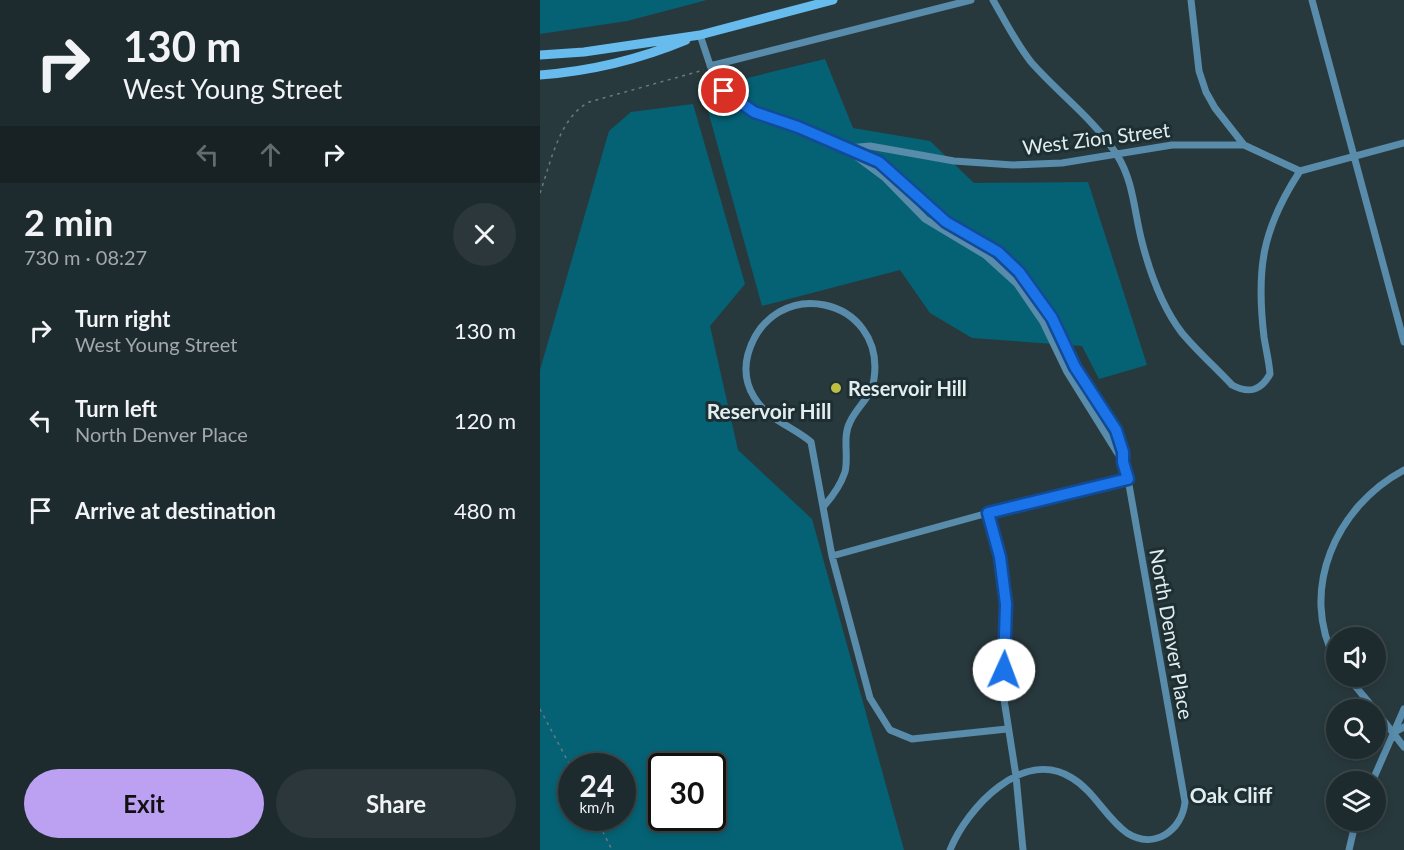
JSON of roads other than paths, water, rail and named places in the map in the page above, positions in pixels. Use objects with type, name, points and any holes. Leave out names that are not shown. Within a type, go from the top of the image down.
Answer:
[{"type":"main road","points":[[540,75],[602,68],[630,61],[700,35],[833,0]]},
{"type":"main road","points":[[540,55],[584,52],[700,35]]},
{"type":"street","points":[[710,66],[971,0]]},
{"type":"street","points":[[993,0],[1016,41],[1031,61],[1087,116],[1117,154],[1127,173],[1141,240],[1161,296],[1181,332],[1232,385],[1243,391],[1252,392],[1266,382],[1270,374],[1265,340],[1263,258],[1270,226],[1278,207],[1300,171]]},
{"type":"street","points":[[1191,0],[1194,46],[1206,92],[1244,145],[1300,171],[1404,143]]},
{"type":"street","points":[[1312,0],[1404,342]]},
{"type":"street","name":"North Denver Place","points":[[700,35],[715,80],[724,91],[754,112],[798,127],[879,162],[946,222],[998,252],[1019,272],[1052,318],[1075,367],[1116,430],[1128,479],[1185,802],[1184,813],[1174,831],[1166,836],[1148,840],[1139,839],[1123,830],[1081,785],[1066,774],[1041,770],[1017,776]]},
{"type":"street","name":"West Zion Street","points":[[846,149],[870,146],[954,160],[1013,165],[1062,163],[1172,145],[1244,145]]},
{"type":"street","points":[[824,507],[845,471],[849,424],[868,398],[874,380],[874,365],[864,329],[851,316],[827,304],[797,303],[778,311],[760,328],[747,358],[746,375],[749,388],[765,412],[811,442],[832,556],[870,698],[890,730],[912,739],[1007,729]]},
{"type":"street","points":[[1326,633],[1321,594],[1328,556],[1345,522],[1356,507],[1404,470]]},
{"type":"street","points":[[832,556],[988,513],[1128,479]]},
{"type":"street","points":[[988,513],[1000,557],[1006,604],[1003,693],[1007,729],[1017,776],[1023,850]]},
{"type":"street","points":[[1356,687],[1366,699]]},
{"type":"street","points":[[1377,771],[1404,709]]},
{"type":"street","points":[[1386,724],[1404,747]]},
{"type":"street","points":[[1393,733],[1404,727]]},
{"type":"street","points":[[950,850],[957,832],[977,806],[1017,776]]},
{"type":"street","points":[[1349,850],[1353,831]]},
{"type":"place","name":"Reservoir Hill","points":[[836,388]]},
{"type":"district","name":"Reservoir Hill","points":[[769,410]]},
{"type":"district","name":"Oak Cliff","points":[[1231,794]]}]
